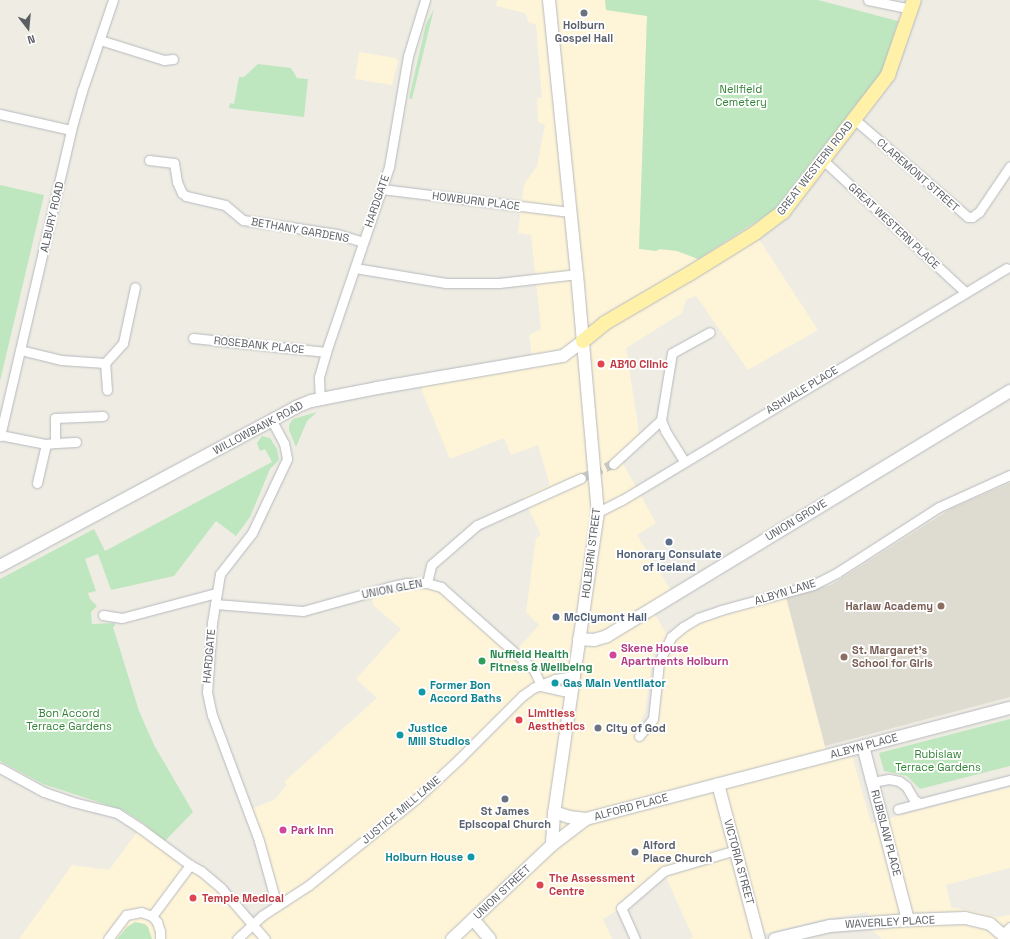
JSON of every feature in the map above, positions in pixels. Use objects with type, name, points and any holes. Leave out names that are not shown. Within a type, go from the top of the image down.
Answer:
[{"type":"main road","name":"GREAT WESTERN ROAD","points":[[583,341],[605,323],[689,274],[770,223],[783,212],[888,75],[912,4]]},
{"type":"street","name":"ALBURY ROAD","points":[[0,436],[71,130],[113,0]]},
{"type":"street","name":"HARDGATE","points":[[320,399],[319,377],[326,352],[389,167],[408,56],[425,0]]},
{"type":"street","name":"HOLBURN STREET","points":[[549,0],[577,274],[598,512],[554,812],[552,845]]},
{"type":"street","points":[[868,0],[912,4]]},
{"type":"street","points":[[100,40],[164,60],[173,59]]},
{"type":"street","points":[[0,114],[71,130]]},
{"type":"street","name":"CLAREMONT STREET","points":[[854,119],[968,217],[972,217],[979,212],[1010,166]]},
{"type":"street","name":"BETHANY GARDENS","points":[[149,160],[174,163],[177,182],[182,193],[186,196],[222,204],[243,220],[337,234],[363,242]]},
{"type":"street","name":"GREAT WESTERN PLACE","points":[[823,160],[965,292]]},
{"type":"street","name":"HOWBURN PLACE","points":[[382,189],[570,212]]},
{"type":"street","points":[[355,268],[446,283],[499,283],[577,274]]},
{"type":"street","name":"ASHVALE PLACE","points":[[598,512],[622,500],[684,461],[1006,268]]},
{"type":"street","points":[[107,390],[105,363],[123,343],[135,287]]},
{"type":"street","points":[[684,461],[665,430],[661,420],[672,353],[710,332]]},
{"type":"street","name":"ROSEBANK PLACE","points":[[193,338],[326,352]]},
{"type":"street","name":"WILLOWBANK ROAD","points":[[0,566],[271,419],[296,407],[320,399],[563,356],[583,341]]},
{"type":"street","points":[[20,350],[61,360],[105,363]]},
{"type":"street","name":"UNION GROVE","points":[[579,639],[594,640],[607,636],[1010,391]]},
{"type":"street","points":[[37,483],[50,443],[55,418],[103,416]]},
{"type":"street","name":"HARDGATE","points":[[271,419],[284,442],[287,454],[285,464],[252,533],[220,574],[216,593],[207,677],[208,703],[254,823],[277,906]]},
{"type":"street","points":[[613,464],[661,420]]},
{"type":"street","points":[[0,436],[50,443],[76,442]]},
{"type":"street","name":"ALBYN LANE","points":[[639,736],[653,719],[659,662],[671,637],[683,627],[698,618],[721,610],[813,585],[838,572],[939,507],[1010,475]]},
{"type":"street","name":"UNION GLEN","points":[[215,604],[303,611],[389,587],[407,583],[427,583],[431,565],[477,525],[581,478]]},
{"type":"street","points":[[427,583],[441,587],[534,670],[541,686],[571,693]]},
{"type":"street","points":[[103,615],[122,618],[216,593]]},
{"type":"street","name":"JUSTICE MILL LANE","points":[[237,939],[252,924],[309,885],[416,799],[528,691],[555,679],[574,676]]},
{"type":"street","name":"ALBYN PLACE","points":[[718,784],[1010,708]]},
{"type":"street","name":"RUBISLAW PLACE","points":[[863,746],[908,920]]},
{"type":"street","points":[[0,768],[27,784],[62,799],[117,813],[190,865],[201,871],[221,888],[265,939]]},
{"type":"street","points":[[872,782],[889,779],[900,781],[906,786],[914,800],[920,803]]},
{"type":"street","points":[[898,809],[1010,780]]},
{"type":"street","name":"ALFORD PLACE","points":[[552,845],[586,819],[718,784]]},
{"type":"street","name":"VICTORIA STREET","points":[[718,784],[759,939]]},
{"type":"street","points":[[554,812],[569,817],[586,819]]},
{"type":"street","name":"UNION STREET","points":[[452,939],[552,845]]},
{"type":"street","points":[[635,939],[621,908],[664,871],[736,850]]},
{"type":"street","points":[[152,916],[190,865]]},
{"type":"street","points":[[108,939],[126,916],[141,912],[152,916],[159,926],[160,939]]},
{"type":"street","name":"WAVERLEY PLACE","points":[[775,939],[830,926],[908,920],[965,918],[990,924],[1007,933]]},
{"type":"street","points":[[473,919],[490,939]]},
{"type":"shaded area","points":[[497,0],[605,0],[607,10],[647,16],[639,248],[677,251],[698,259],[702,266],[755,233],[818,330],[748,370],[696,296],[686,300],[682,313],[626,348],[640,439],[620,458],[656,523],[637,535],[673,594],[651,608],[670,640],[667,645],[653,654],[645,711],[637,731],[643,735],[651,728],[662,665],[671,642],[687,628],[729,613],[786,597],[829,762],[852,756],[871,823],[1010,787],[1010,868],[946,885],[951,907],[999,917],[1010,915],[1010,939],[882,939],[873,931],[867,912],[825,919],[759,935],[759,939],[690,939],[693,937],[663,871],[621,908],[603,919],[612,939],[19,939],[72,865],[109,870],[140,828],[201,871],[252,923],[279,905],[249,810],[275,799],[287,785],[284,782],[377,698],[356,679],[401,629],[374,606],[370,592],[389,587],[441,587],[514,653],[539,625],[526,612],[536,538],[541,535],[523,497],[550,485],[538,445],[511,455],[504,438],[450,459],[422,391],[420,376],[532,356],[529,335],[541,329],[531,235],[518,233],[524,184],[537,166],[545,125],[538,122],[537,99],[542,97],[536,24],[529,23],[525,13],[496,6]]},
{"type":"shaded area","points":[[359,52],[396,58],[398,61],[392,85],[355,79]]},
{"type":"shaded area","name":"Harlaw Academy","points":[[1010,483],[1010,697],[825,746],[786,597],[831,585],[952,508]]},
{"type":"green space","name":"Nellfield Cemetery","points":[[605,0],[818,0],[898,21],[882,71],[774,210],[698,259],[677,251],[639,249],[647,16],[606,10]]},
{"type":"green space","points":[[434,9],[412,99],[409,98],[426,24]]},
{"type":"green space","points":[[258,64],[291,68],[297,78],[308,79],[304,117],[229,108],[230,103],[234,104],[239,77],[244,77]]},
{"type":"green space","points":[[0,185],[44,195],[0,381]]},
{"type":"green space","points":[[317,412],[307,421],[296,447],[289,430],[289,425],[293,419]]},
{"type":"green space","name":"Bon Accord Terrace Gardens","points":[[262,436],[270,438],[277,449],[279,460],[270,469],[250,517],[236,536],[216,521],[174,576],[111,590],[98,554],[85,559],[96,591],[88,593],[90,599],[97,606],[91,612],[92,624],[115,623],[115,626],[113,627],[139,711],[154,745],[193,812],[165,841],[142,822],[123,810],[43,784],[0,761],[0,579],[94,529],[105,551],[272,462],[265,449],[260,451],[257,443]]},
{"type":"green space","name":"Rubislaw Terrace Gardens","points":[[1010,719],[1010,766],[920,789],[907,776],[884,771],[879,753]]},
{"type":"green space","points":[[135,922],[145,924],[148,927],[152,939],[117,939],[127,927]]},
{"type":"tunnel","points":[[581,478],[613,464]]},
{"type":"place","name":"Holburn Gospel Hall","points":[[584,13]]},
{"type":"place","name":"AB10 Clinic","points":[[601,364]]},
{"type":"place","name":"Honorary Consulate of Iceland","points":[[669,542]]},
{"type":"place","name":"Harlaw Academy","points":[[941,606]]},
{"type":"place","name":"McClymont Hall","points":[[556,617]]},
{"type":"place","name":"Skene House Apartments Holburn","points":[[613,655]]},
{"type":"place","name":"St. Margaret's School for Girls","points":[[844,657]]},
{"type":"place","name":"Nuffield Health Fitness & Wellbeing","points":[[482,661]]},
{"type":"place","name":"Gas Main Ventilator","points":[[555,683]]},
{"type":"place","name":"Former Bon Accord Baths","points":[[422,692]]},
{"type":"place","name":"Limitless Aesthetics","points":[[519,720]]},
{"type":"place","name":"City of God","points":[[598,728]]},
{"type":"place","name":"Justice Mill Studios","points":[[400,735]]},
{"type":"place","name":"St James Episcopal Church","points":[[505,799]]},
{"type":"place","name":"Park Inn","points":[[283,830]]},
{"type":"place","name":"Alford Place Church","points":[[635,852]]},
{"type":"place","name":"Holburn House","points":[[471,857]]},
{"type":"place","name":"The Assessment Centre","points":[[540,885]]},
{"type":"place","name":"Temple Medical","points":[[193,898]]}]
